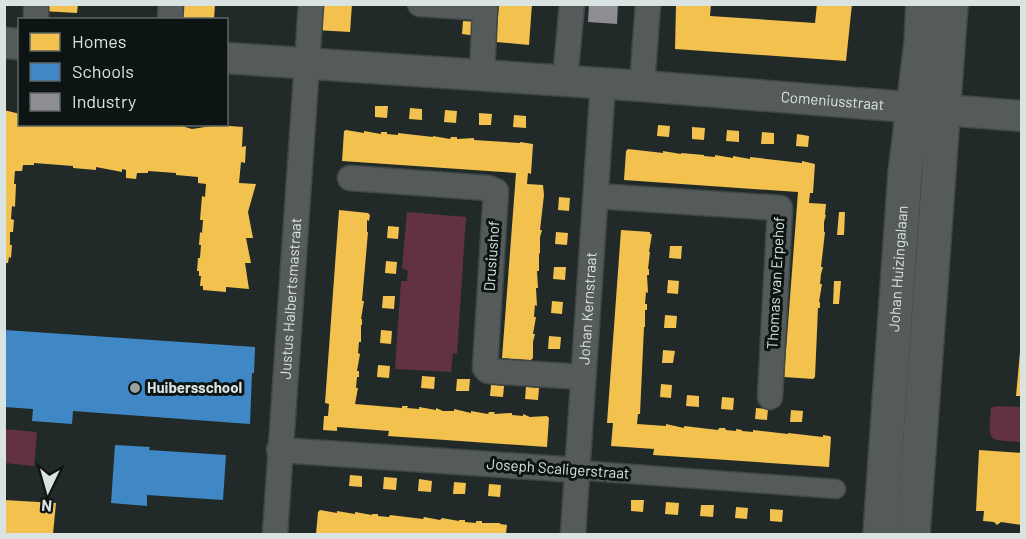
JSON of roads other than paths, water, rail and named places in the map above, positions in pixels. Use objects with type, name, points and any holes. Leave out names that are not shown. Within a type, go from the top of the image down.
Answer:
[{"type":"main road","name":"Johan Huizingalaan","points":[[913,534],[928,109],[921,43],[923,4]]},
{"type":"main road","name":"Johan Huizingalaan","points":[[880,534],[904,184],[928,109],[951,4]]},
{"type":"street","points":[[307,63],[311,4]]},
{"type":"street","points":[[420,4],[485,8],[482,75]]},
{"type":"street","points":[[566,81],[572,4]]},
{"type":"street","points":[[642,86],[648,4]]},
{"type":"street","name":"Comeniusstraat","points":[[228,58],[603,83],[1022,116]]},
{"type":"street","name":"Justus Halbertsmastraat","points":[[275,534],[307,63]]},
{"type":"street","name":"Johan Kernstraat","points":[[573,534],[603,83]]},
{"type":"street","name":"Drusiushof","points":[[350,178],[489,188],[496,191],[485,368],[488,371],[582,377]]},
{"type":"street","name":"Thomas van Erpehof","points":[[596,195],[780,208],[770,398]]},
{"type":"street","name":"Joseph Scaligerstraat","points":[[279,450],[836,489]]},
{"type":"place","name":"Huibersschool","points":[[135,388]]}]
